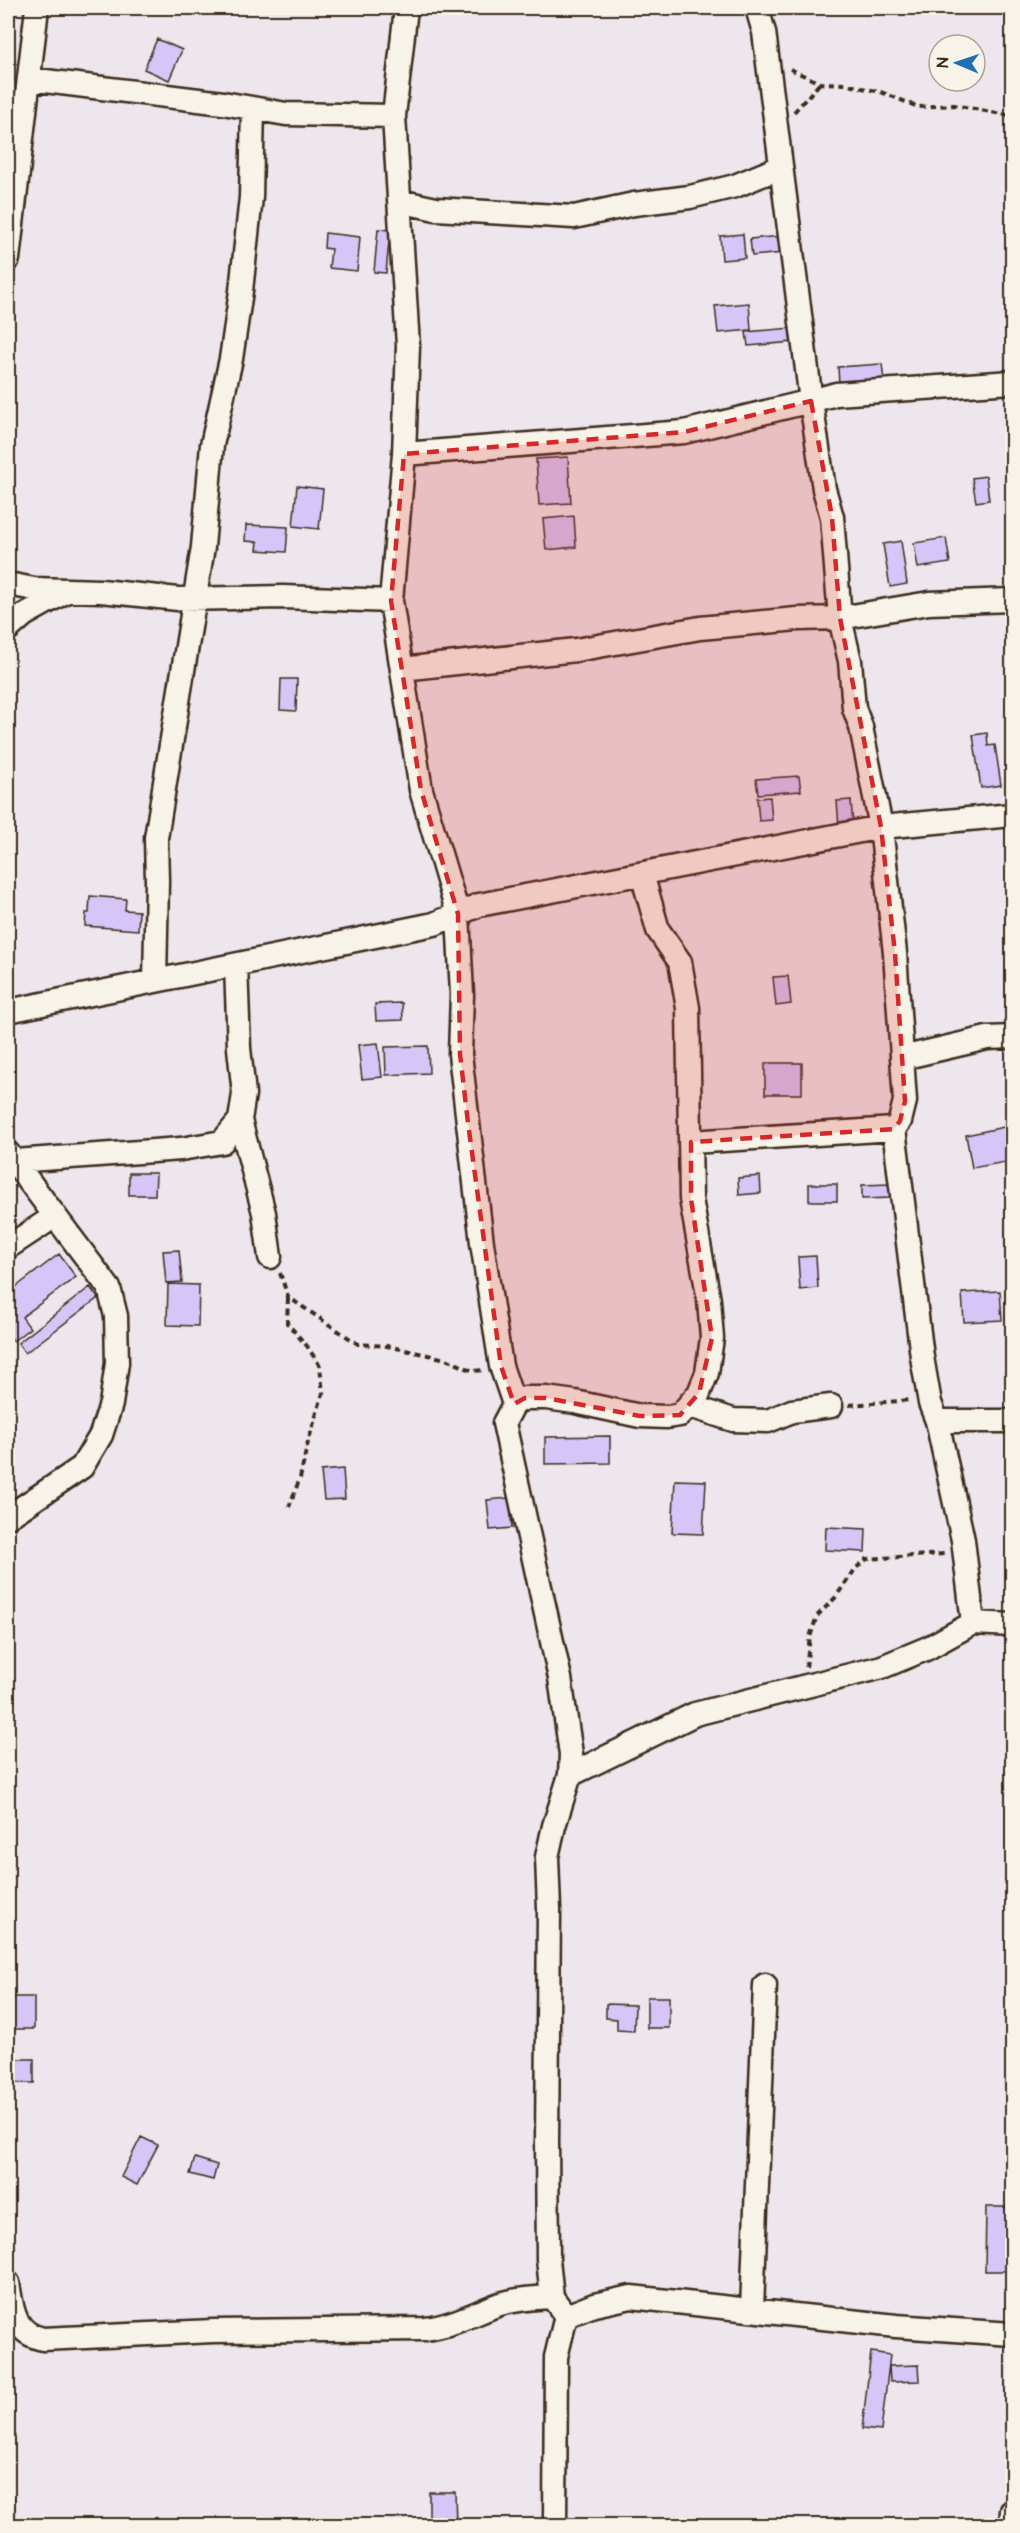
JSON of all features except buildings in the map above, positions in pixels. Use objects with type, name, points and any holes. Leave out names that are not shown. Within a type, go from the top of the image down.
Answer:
[{"type":"street","points":[[8,259],[37,8]]},
{"type":"street","points":[[406,8],[394,116],[408,346],[404,454],[391,601],[421,790],[458,914],[462,995],[460,1054],[482,1244],[501,1366],[514,1404]]},
{"type":"street","points":[[757,8],[764,32],[811,401],[824,489],[832,517],[840,618],[850,662],[854,708],[861,727],[881,827],[895,953],[905,1101],[900,1121],[894,1129],[921,1357],[963,1540],[974,1623]]},
{"type":"street","points":[[29,79],[286,114],[394,116]]},
{"type":"street","points":[[155,981],[158,881],[156,838],[203,547],[212,445],[231,359],[241,291],[250,197],[253,109]]},
{"type":"street","points":[[399,201],[436,209],[574,217],[634,204],[690,197],[735,186],[781,167]]},
{"type":"street","points":[[404,454],[684,432],[836,394],[1012,382]]},
{"type":"street","points":[[8,584],[34,589],[101,591],[178,599],[284,597],[391,601]]},
{"type":"street","points":[[8,629],[24,615],[68,591]]},
{"type":"street","points":[[402,669],[576,650],[699,628],[797,619],[840,618],[903,606],[1012,600]]},
{"type":"street","points":[[8,1011],[434,924],[479,905],[881,827],[1012,815]]},
{"type":"street","points":[[566,2316],[552,2297],[548,2259],[549,1909],[547,1857],[570,1775],[571,1754],[560,1678],[504,1423],[514,1404],[525,1398],[546,1398],[640,1416],[680,1415],[699,1393],[707,1373],[712,1338],[709,1300],[691,1199],[688,1008],[680,962],[658,930],[642,874]]},
{"type":"street","points":[[236,964],[239,1048],[244,1094],[240,1120],[264,1213],[270,1257]]},
{"type":"street","points":[[902,1058],[987,1038],[1012,1037]]},
{"type":"street","points":[[8,1517],[82,1467],[100,1435],[112,1394],[117,1363],[116,1316],[109,1288],[27,1183],[11,1157],[206,1146],[222,1142],[240,1120]]},
{"type":"street","points":[[691,1142],[894,1129]]},
{"type":"street","points":[[8,1247],[55,1216]]},
{"type":"street","points":[[690,1406],[733,1420],[768,1421],[792,1411],[831,1406]]},
{"type":"street","points":[[934,1412],[1012,1421]]},
{"type":"street","points":[[570,1775],[695,1714],[882,1667],[928,1647],[974,1623],[1012,1625]]},
{"type":"street","points":[[752,2309],[765,1985]]},
{"type":"street","points":[[8,2283],[15,2318],[28,2334],[43,2339],[213,2331],[424,2329],[443,2327],[501,2304],[552,2297]]},
{"type":"street","points":[[566,2316],[594,2305],[631,2297],[896,2325],[1012,2334]]},
{"type":"street","points":[[555,2526],[556,2357],[566,2316]]},
{"type":"street","points":[[1011,2526],[1012,2511]]},
{"type":"path","points":[[767,59],[778,60],[796,73],[820,84],[844,84],[880,92],[918,107],[954,105],[1012,116]]},
{"type":"path","points":[[776,133],[820,84]]},
{"type":"path","points":[[270,1257],[278,1267],[288,1297],[287,1323],[307,1346],[320,1366],[323,1393],[300,1478],[289,1507]]},
{"type":"path","points":[[288,1297],[358,1344],[387,1346],[446,1359],[473,1371],[501,1366]]},
{"type":"path","points":[[831,1406],[914,1400],[934,1412]]},
{"type":"path","points":[[802,1688],[810,1637],[817,1616],[835,1598],[856,1568],[867,1559],[877,1557],[946,1554],[956,1550],[963,1540]]},
{"type":"highlighted area","points":[[811,401],[832,517],[840,618],[881,827],[895,953],[905,1101],[900,1121],[894,1129],[691,1142],[691,1199],[712,1338],[699,1393],[680,1415],[640,1416],[546,1398],[525,1398],[514,1404],[501,1366],[460,1054],[458,914],[421,790],[391,601],[404,454],[684,432]]}]
